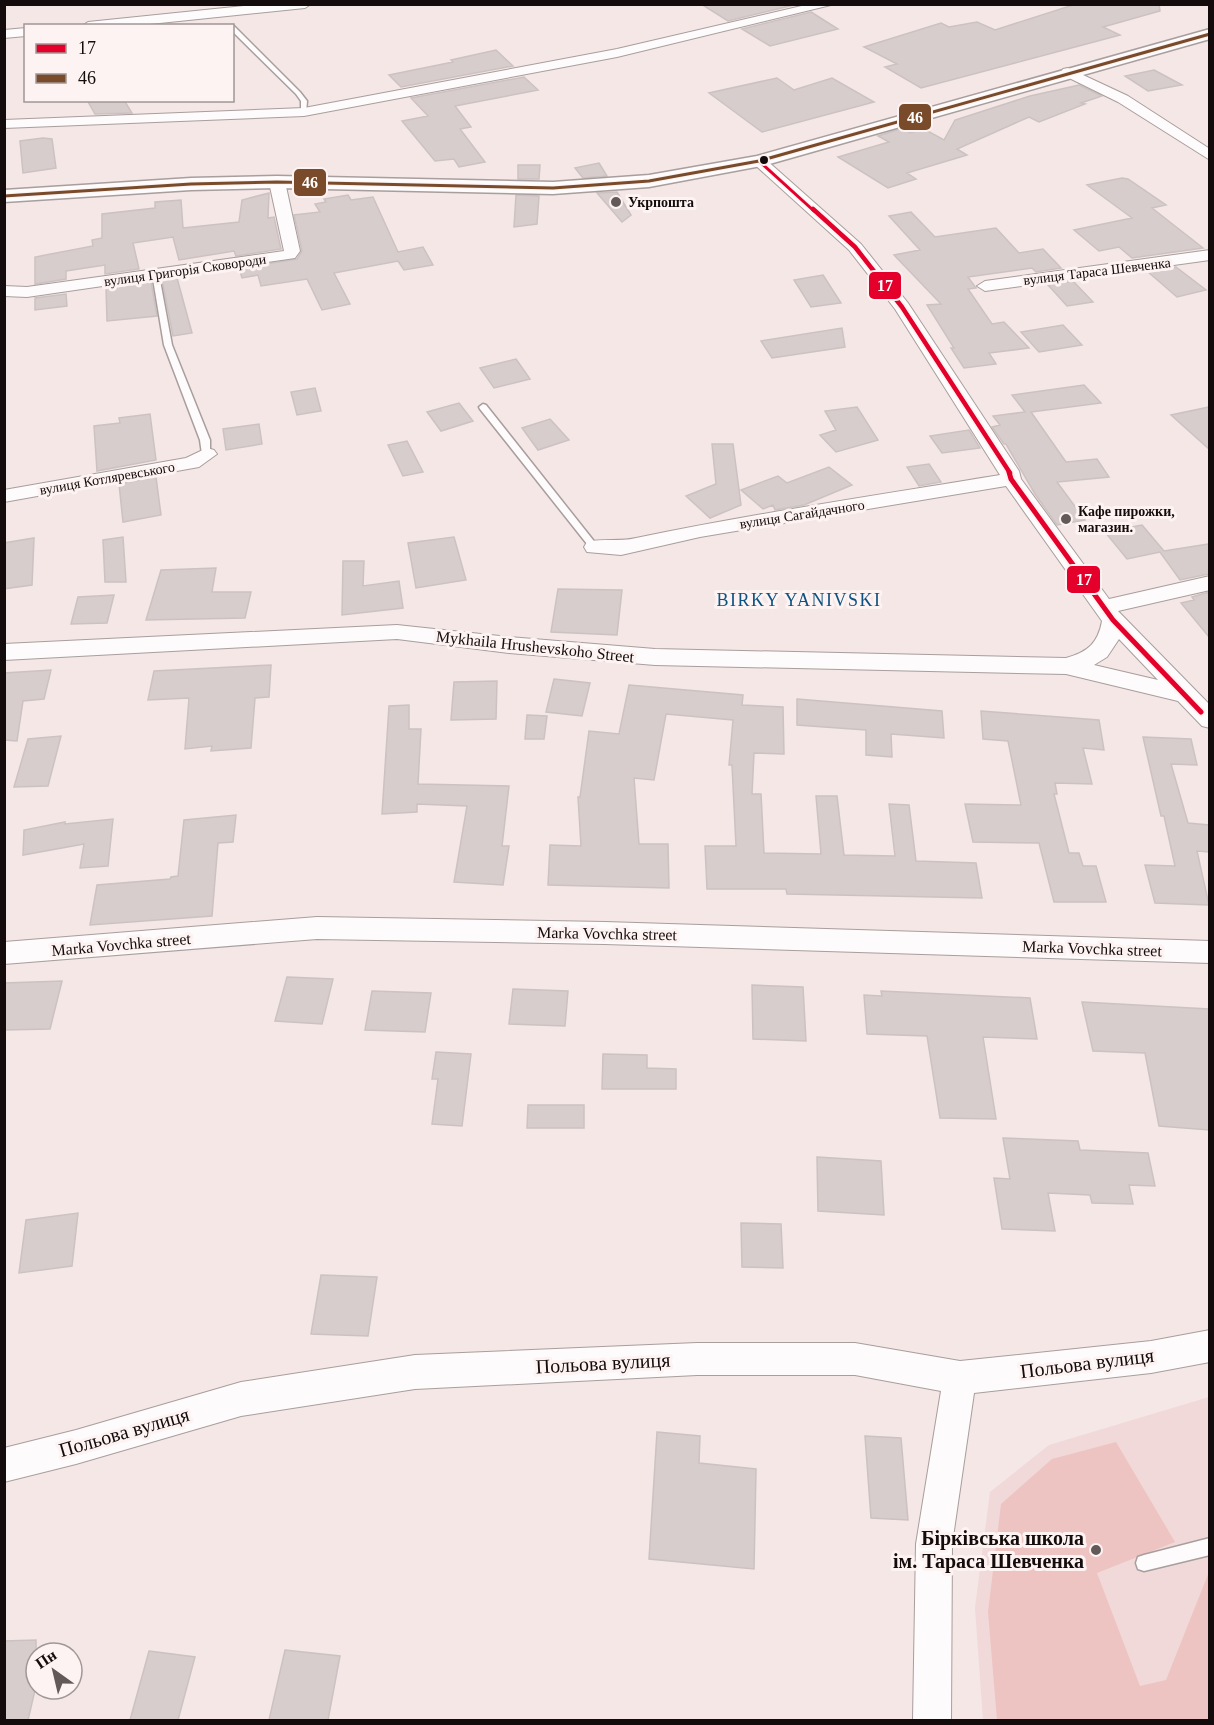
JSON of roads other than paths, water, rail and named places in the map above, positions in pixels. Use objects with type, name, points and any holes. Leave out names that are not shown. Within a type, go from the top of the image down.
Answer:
[{"type":"main road","points":[[4,196],[192,184],[277,182],[553,188],[649,181],[759,161],[1209,34]]},
{"type":"street","points":[[145,24],[231,21],[305,4]]},
{"type":"street","points":[[4,124],[304,112],[617,53],[829,4]]},
{"type":"street","points":[[4,34],[24,32]]},
{"type":"street","points":[[1068,72],[1123,99],[1209,156]]},
{"type":"street","points":[[759,161],[855,247],[902,307],[1002,461],[1011,479],[1108,614],[1209,720]]},
{"type":"street","name":"вулиця Григорія Сковороди","points":[[4,291],[27,292],[289,255],[292,251],[277,182]]},
{"type":"street","name":"вулиця Тараса Шевченка","points":[[985,286],[1209,255]]},
{"type":"street","name":"вулиця Котляревського","points":[[4,496],[192,463],[207,454]]},
{"type":"street","name":"вулиця Сагайдачного","points":[[594,547],[621,548],[700,531],[1011,479]]},
{"type":"street","points":[[1108,614],[1209,583]]},
{"type":"street","name":"Mykhaila Hrushevskoho Street","points":[[1066,666],[1093,658],[1104,647],[1111,635],[1108,614]]},
{"type":"street","name":"Mykhaila Hrushevskoho Street","points":[[4,652],[397,632],[509,645],[655,657],[1066,666],[1182,694]]},
{"type":"street","name":"Marka Vovchka street","points":[[4,953],[317,928],[616,933],[1209,952]]},
{"type":"street","name":"Польова вулиця","points":[[4,1465],[76,1447],[241,1399],[415,1372],[697,1359],[855,1359],[960,1378],[1151,1356],[1209,1346]]},
{"type":"street","points":[[933,1720],[934,1544],[960,1378]]},
{"type":"lane","points":[[234,24],[298,93],[304,101],[304,112]]},
{"type":"lane","points":[[155,274],[168,345],[205,440],[207,454]]},
{"type":"lane","points":[[483,407],[594,547]]},
{"type":"lane","points":[[1144,1563],[1209,1546]]},
{"type":"place","name":"Укрпошта","points":[[616,202]]},
{"type":"place","name":"Кафе пирожки, магазин.","points":[[1066,519]]},
{"type":"place","name":"Бірківська школа ім. Тараса Шевченка","points":[[1096,1550]]},
{"type":"district","name":"BIRKY YANIVSKI","points":[[799,600]]}]
